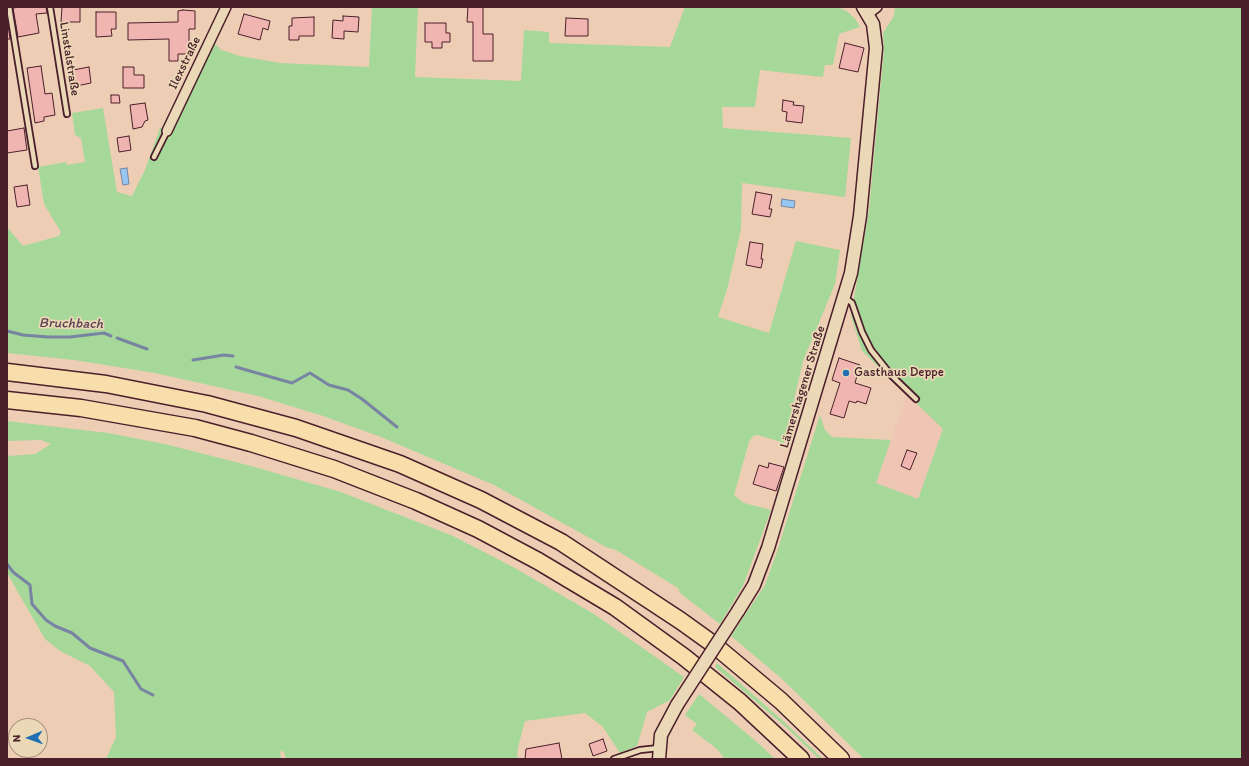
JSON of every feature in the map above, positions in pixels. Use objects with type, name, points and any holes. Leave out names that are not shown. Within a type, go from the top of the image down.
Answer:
[{"type":"highway","points":[[7,372],[106,384],[207,404],[296,428],[400,464],[481,500],[561,542],[681,621],[713,644],[775,696],[841,759]]},
{"type":"highway","points":[[7,400],[81,408],[195,428],[251,442],[334,469],[416,501],[478,529],[538,561],[614,607],[684,657],[734,697],[801,759]]},
{"type":"main road","name":"Lämershagener Straße","points":[[661,752],[665,725],[754,585],[768,548],[844,297],[852,266],[860,216],[874,72],[876,37],[869,9]]},
{"type":"street","name":"Ilexstraße","points":[[167,131],[226,7]]},
{"type":"lane","points":[[9,7],[35,166]]},
{"type":"lane","name":"Linstalstraße","points":[[50,7],[67,114]]},
{"type":"lane","points":[[154,157],[167,131]]},
{"type":"lane","points":[[844,297],[852,303],[862,332],[871,350],[891,375],[916,399]]},
{"type":"lane","name":"Lämershagener Straße","points":[[614,759],[644,749],[661,752]]},
{"type":"shaded area","points":[[907,394],[943,428],[919,499],[876,483]]},
{"type":"green space","points":[[372,7],[418,7],[415,77],[521,81],[524,30],[549,32],[549,43],[670,47],[685,7],[838,7],[848,12],[856,20],[860,27],[839,34],[833,65],[825,65],[823,77],[760,70],[755,107],[722,107],[723,128],[851,138],[845,197],[742,183],[741,229],[728,286],[718,317],[769,333],[796,241],[840,250],[835,284],[803,361],[784,443],[758,435],[753,436],[749,442],[734,495],[744,503],[771,510],[743,586],[720,624],[680,593],[678,588],[616,550],[606,547],[494,485],[381,437],[323,416],[258,396],[155,373],[74,360],[7,353],[7,227],[23,246],[59,236],[61,232],[44,204],[38,167],[66,162],[67,165],[85,162],[81,138],[75,135],[72,113],[103,108],[117,192],[132,196],[145,170],[160,128],[165,128],[213,41],[221,50],[240,56],[280,63],[369,67]]},
{"type":"green space","points":[[895,7],[1242,7],[1242,759],[864,759],[781,678],[731,636],[765,585],[777,552],[820,415],[825,430],[832,437],[891,440],[876,483],[918,499],[943,429],[862,351],[851,316],[869,210],[884,50],[883,33],[894,16]]},
{"type":"green space","points":[[7,421],[108,433],[165,444],[251,466],[341,492],[453,536],[513,567],[594,614],[684,677],[670,700],[647,712],[637,746],[620,753],[603,727],[585,713],[525,721],[518,747],[517,759],[286,759],[284,752],[280,751],[281,759],[106,759],[116,737],[114,692],[90,666],[60,651],[45,639],[7,573],[7,456],[35,454],[51,444],[41,440],[7,441]]},
{"type":"green space","points":[[717,663],[781,719],[823,759],[819,759],[788,729],[715,667]]},
{"type":"green space","points":[[699,694],[757,742],[775,759],[725,759],[717,749],[692,730],[697,724],[685,715]]},
{"type":"water","points":[[127,168],[129,184],[123,185],[120,169]]},
{"type":"water","points":[[782,199],[795,201],[794,208],[781,206]]},
{"type":"building","points":[[46,7],[47,13],[36,14],[39,33],[18,37],[13,8]]},
{"type":"building","points":[[62,7],[80,7],[80,22],[61,22]]},
{"type":"building","points":[[468,7],[483,7],[483,34],[493,34],[493,61],[473,61],[473,22],[467,22]]},
{"type":"building","points":[[178,11],[195,11],[195,29],[189,29],[189,54],[178,54],[178,61],[169,61],[169,39],[128,40],[128,23],[178,22]]},
{"type":"building","points":[[96,12],[116,12],[116,29],[111,29],[112,36],[96,37]]},
{"type":"building","points":[[244,14],[270,21],[268,30],[263,28],[260,40],[238,34]]},
{"type":"building","points":[[343,16],[359,17],[358,32],[344,31],[344,39],[332,38],[333,20],[343,21]]},
{"type":"building","points":[[314,17],[314,36],[299,36],[299,40],[289,40],[289,26],[292,26],[292,18]]},
{"type":"building","points":[[7,18],[10,39],[7,39]]},
{"type":"building","points":[[566,18],[588,19],[588,36],[565,36]]},
{"type":"building","points":[[425,23],[446,23],[446,33],[450,33],[450,42],[442,42],[442,48],[432,48],[432,42],[425,42]]},
{"type":"building","points":[[845,43],[864,48],[858,72],[839,68]]},
{"type":"building","points":[[41,66],[45,94],[52,93],[55,115],[44,117],[44,121],[35,123],[27,68]]},
{"type":"building","points":[[89,67],[91,83],[76,86],[73,70]]},
{"type":"building","points":[[123,67],[134,67],[134,75],[144,75],[144,88],[123,88]]},
{"type":"building","points":[[111,95],[119,95],[120,103],[111,103]]},
{"type":"building","points":[[783,100],[794,102],[793,105],[804,106],[802,123],[786,121],[787,112],[782,111]]},
{"type":"building","points":[[145,103],[148,120],[145,121],[142,127],[133,129],[130,105]]},
{"type":"building","points":[[24,128],[27,150],[7,153],[7,131]]},
{"type":"building","points":[[129,136],[131,150],[119,152],[117,138]]},
{"type":"building","points":[[27,185],[30,205],[17,207],[14,187]]},
{"type":"building","points":[[756,192],[772,195],[769,209],[772,209],[770,217],[752,214]]},
{"type":"building","points":[[750,242],[763,244],[761,259],[763,259],[761,268],[746,265]]},
{"type":"building","points":[[839,358],[860,365],[855,383],[871,388],[866,404],[857,401],[856,403],[849,401],[844,418],[830,414],[840,383],[832,380]]},
{"type":"building","points":[[907,450],[917,453],[910,470],[901,466]]},
{"type":"building","points":[[769,463],[784,467],[776,491],[753,484],[759,465],[768,468]]},
{"type":"building","points":[[603,739],[607,751],[593,756],[589,744]]},
{"type":"building","points":[[559,743],[562,759],[525,759],[526,749]]},
{"type":"waterway","name":"Bruchbach","points":[[7,331],[23,335],[48,337],[70,337],[104,333],[111,336]]},
{"type":"waterway","name":"Bruchbach","points":[[117,338],[147,349]]},
{"type":"waterway","name":"Bruchbach","points":[[193,360],[224,355],[233,356]]},
{"type":"waterway","name":"Bruchbach","points":[[236,367],[292,383],[310,373],[329,385],[348,390],[362,399],[397,427]]},
{"type":"waterway","points":[[7,564],[13,572],[30,585],[32,604],[46,620],[55,626],[72,633],[90,648],[123,661],[141,689],[153,695]]},
{"type":"place","name":"Gasthaus Deppe","points":[[846,373]]}]
